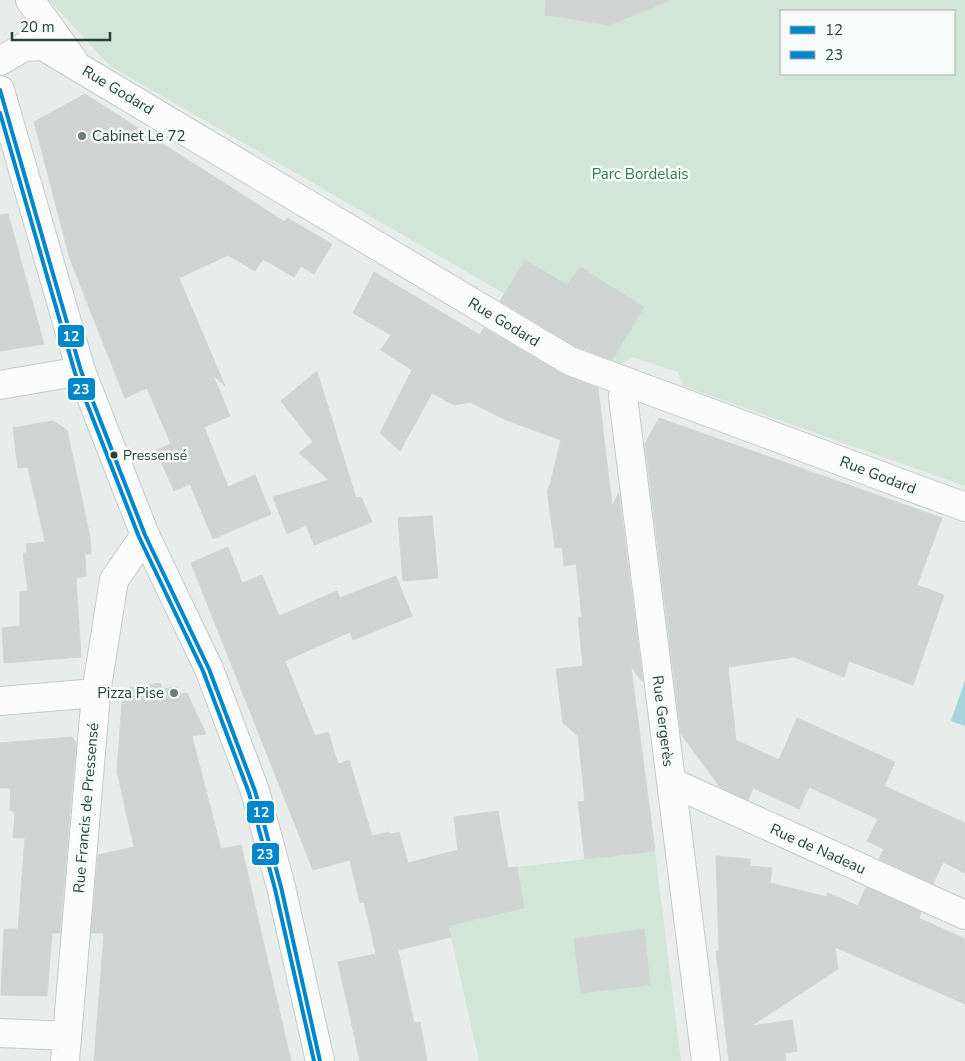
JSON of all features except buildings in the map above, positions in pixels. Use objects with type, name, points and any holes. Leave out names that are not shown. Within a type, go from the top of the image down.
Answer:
[{"type":"street","points":[[30,0],[77,66]]},
{"type":"street","name":"Rue Godard","points":[[0,61],[24,47],[43,46],[570,361],[965,507]]},
{"type":"street","points":[[0,90],[81,372],[146,535],[209,669],[254,791],[278,878],[320,1061]]},
{"type":"street","points":[[0,385],[81,372]]},
{"type":"street","name":"Rue Gergerès","points":[[628,382],[623,397],[706,1061]]},
{"type":"street","name":"Rue Francis de Pressensé","points":[[66,1048],[96,693],[114,580],[146,535]]},
{"type":"street","points":[[0,701],[96,693]]},
{"type":"street","name":"Rue de Nadeau","points":[[671,782],[965,915]]},
{"type":"street","points":[[0,1033],[66,1048]]},
{"type":"green space","name":"Parc Bordelais","points":[[49,0],[965,0],[965,486],[683,386],[678,372],[633,357],[621,364],[505,294],[110,66]]},
{"type":"green space","points":[[655,851],[681,1061],[479,1061],[448,924],[500,914],[491,870]]},
{"type":"water","points":[[965,680],[965,726],[951,721]]},
{"type":"transit line","name":"12","points":[[0,90],[81,371],[145,535],[209,669],[255,791],[281,887],[320,1061]]},
{"type":"transit line","name":"23","points":[[0,113],[75,373],[139,537],[203,671],[249,793],[275,889],[314,1061]]},
{"type":"place","name":"Cabinet Le 72","points":[[82,136]]},
{"type":"place","name":"Pressensé","points":[[114,455]]},
{"type":"place","name":"Pizza Pise","points":[[174,693]]}]
